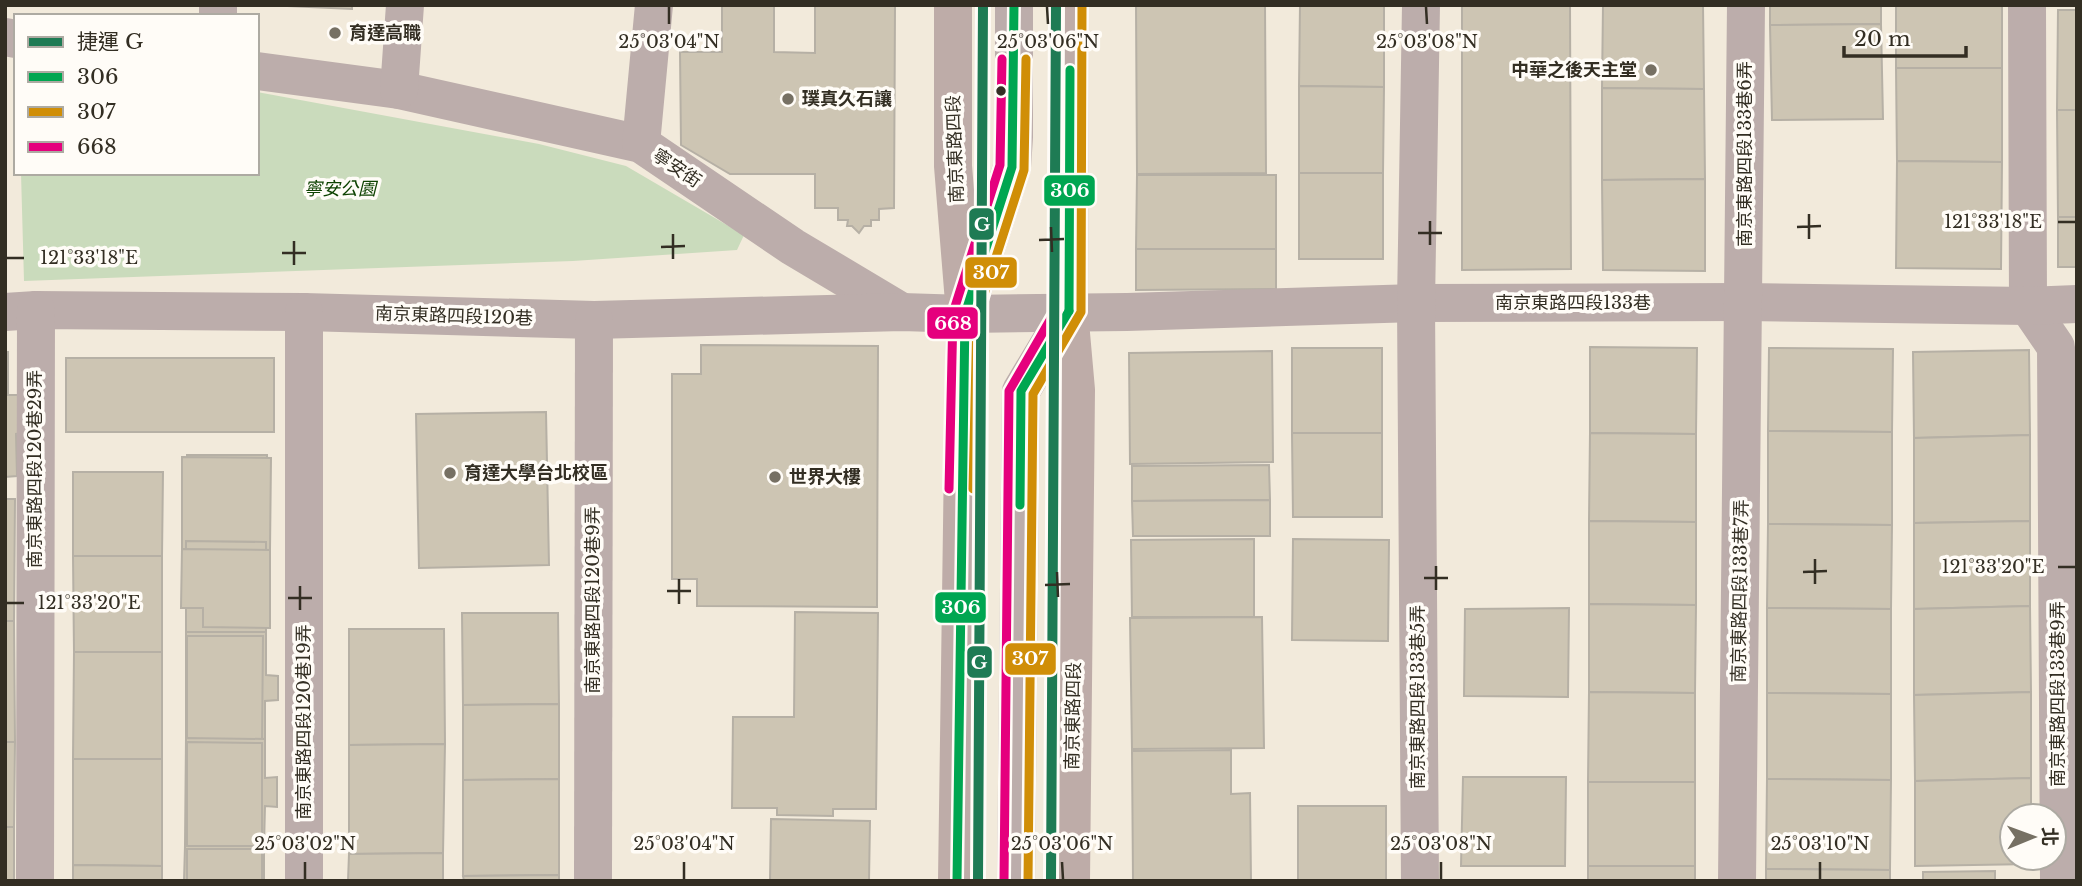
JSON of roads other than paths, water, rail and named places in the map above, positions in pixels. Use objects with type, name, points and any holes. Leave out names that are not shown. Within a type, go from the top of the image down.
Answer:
[{"type":"main road","name":"南京東路四段","points":[[953,5],[953,166],[965,314],[957,881]]},
{"type":"main road","name":"南京東路四段","points":[[1070,5],[1069,312],[1076,390],[1071,881]]},
{"type":"street","points":[[399,90],[405,5]]},
{"type":"street","points":[[641,144],[654,5]]},
{"type":"street","points":[[965,314],[1012,167],[1014,5]]},
{"type":"street","name":"南京東路四段133巷5弄","points":[[1420,881],[1416,303],[1421,5]]},
{"type":"street","name":"南京東路四段133巷6弄","points":[[1744,302],[1746,5]]},
{"type":"street","points":[[2027,5],[2028,306]]},
{"type":"street","name":"寧安街","points":[[259,71],[399,90],[641,144],[793,247],[902,312],[1069,312]]},
{"type":"street","name":"南京東路四段133巷7弄","points":[[1737,881],[1744,302]]},
{"type":"street","name":"南京東路四段133巷","points":[[1069,312],[1416,303],[2077,304]]},
{"type":"street","name":"南京東路四段133巷9弄","points":[[2028,306],[2056,347],[2059,881]]},
{"type":"street","name":"南京東路四段120巷","points":[[20,311],[304,312],[594,320],[902,312]]},
{"type":"street","name":"南京東路四段120巷29弄","points":[[20,311],[35,881]]},
{"type":"street","name":"南京東路四段120巷19弄","points":[[304,312],[304,881]]},
{"type":"street","points":[[1016,881],[1021,391],[1069,312]]},
{"type":"street","name":"南京東路四段120巷9弄","points":[[593,881],[594,320]]},
{"type":"metro line","name":"G","points":[[978,881],[983,5]]},
{"type":"metro line","name":"G","points":[[1051,881],[1056,5]]},
{"type":"place","name":"育達高職","points":[[335,33]]},
{"type":"place","name":"中華之後天主堂","points":[[1651,70]]},
{"type":"place","name":"璞真久石讓","points":[[788,99]]},
{"type":"place","name":"育達大學台北校區","points":[[450,473]]},
{"type":"place","name":"世界大樓","points":[[775,477]]},
{"type":"park label","name":"寧安公園","points":[[340,189]]}]
